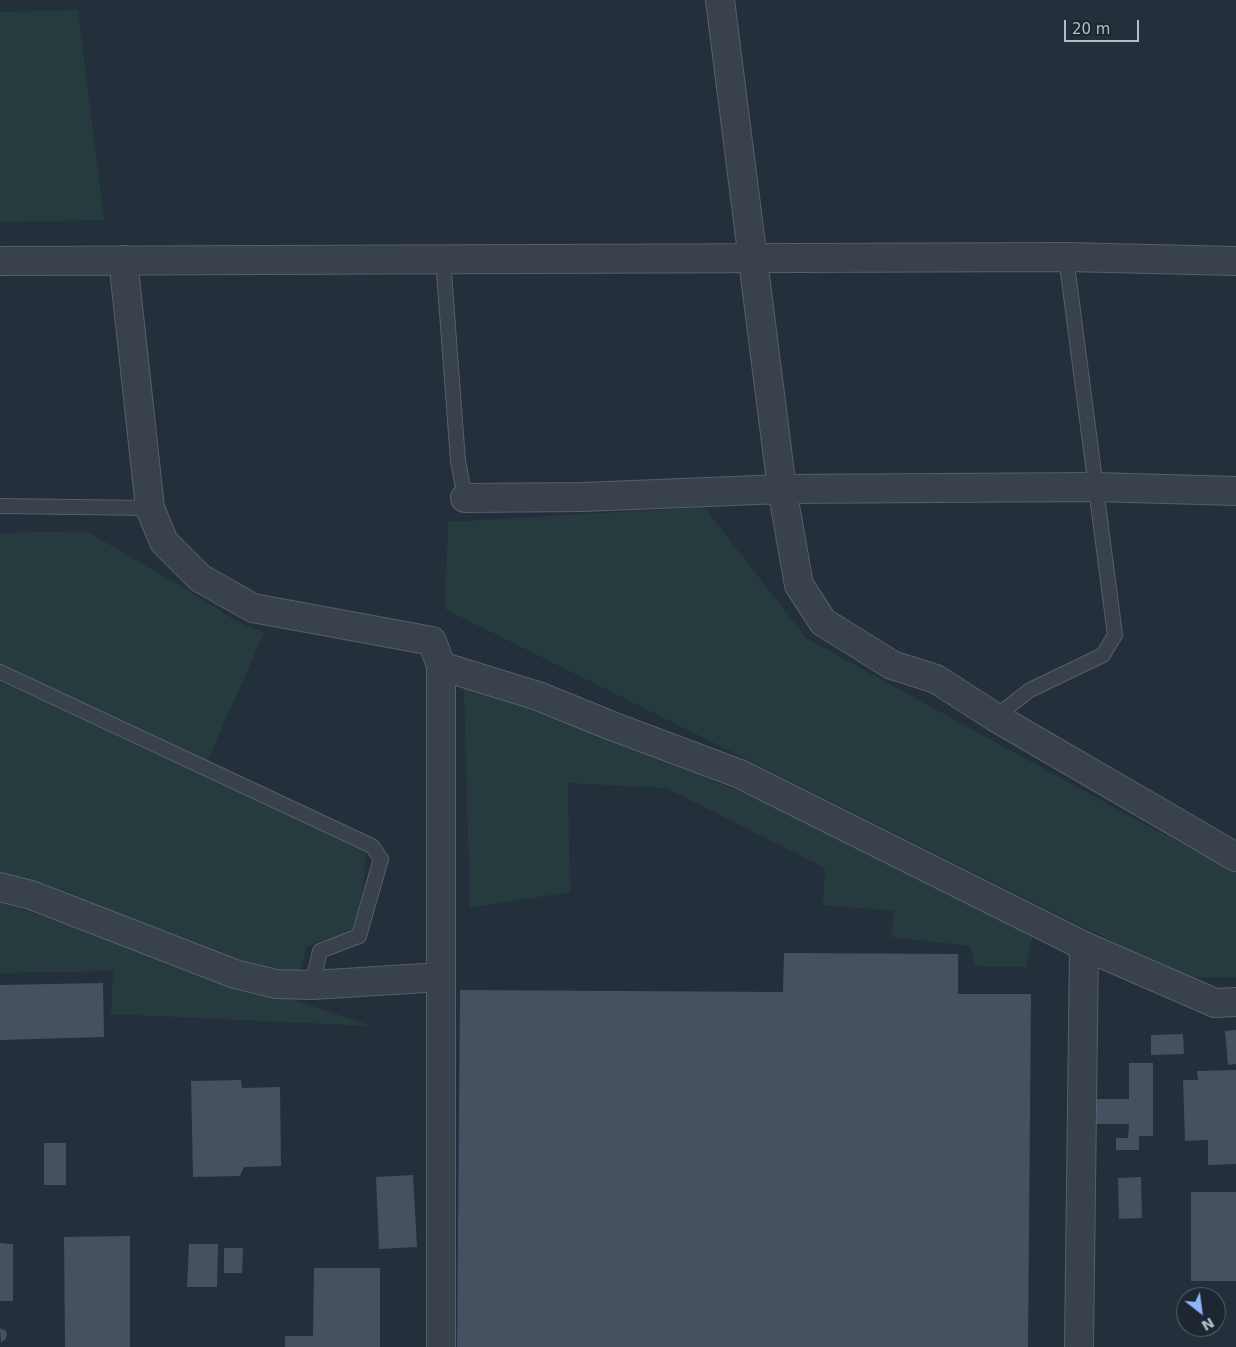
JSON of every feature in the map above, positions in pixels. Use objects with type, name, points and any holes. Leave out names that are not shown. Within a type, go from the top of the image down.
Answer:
[{"type":"street","points":[[720,0],[782,489],[799,585],[823,622],[892,665],[936,679],[995,717],[1236,857]]},
{"type":"street","points":[[0,261],[1066,257],[1236,261]]},
{"type":"street","points":[[123,260],[150,508],[164,542],[200,578],[253,608],[432,641],[440,666],[441,1347]]},
{"type":"street","points":[[465,498],[583,497],[782,489],[1095,488],[1236,491]]},
{"type":"street","points":[[440,666],[538,696],[740,774],[1084,946],[1215,1003],[1236,1002]]},
{"type":"street","points":[[0,887],[49,902],[235,974],[276,984],[312,985],[441,977]]},
{"type":"street","points":[[1079,1347],[1084,946]]},
{"type":"lane","points":[[995,717],[1030,690],[1103,655],[1115,635],[1066,257]]},
{"type":"lane","points":[[443,259],[458,461],[465,498]]},
{"type":"lane","points":[[0,506],[150,508]]},
{"type":"lane","points":[[0,672],[372,846],[380,859],[360,936],[320,951],[312,985]]},
{"type":"green space","points":[[78,10],[104,220],[0,222],[0,12]]},
{"type":"green space","points":[[704,507],[806,638],[1135,819],[1226,867],[1236,869],[1236,977],[1184,977],[445,609],[448,522]]},
{"type":"green space","points":[[86,531],[238,622],[264,633],[206,764],[0,670],[0,533]]},
{"type":"green space","points":[[0,682],[86,718],[366,851],[359,929],[307,946],[300,972],[242,970],[0,881]]},
{"type":"green space","points":[[477,684],[779,808],[1033,933],[1026,967],[975,966],[970,946],[891,937],[894,911],[823,905],[825,868],[666,788],[568,783],[570,892],[470,908],[464,688]]},
{"type":"green space","points":[[0,902],[372,1026],[111,1014],[113,971],[0,973]]},
{"type":"building","points":[[784,953],[958,954],[958,994],[1031,994],[1028,1347],[457,1347],[460,990],[783,992]]},
{"type":"building","points":[[103,983],[104,1037],[0,1040],[0,985]]},
{"type":"building","points":[[1236,1030],[1236,1064],[1228,1065],[1225,1031]]},
{"type":"building","points":[[1183,1034],[1184,1054],[1151,1055],[1151,1035]]},
{"type":"building","points":[[1129,1063],[1153,1063],[1153,1136],[1139,1136],[1139,1150],[1116,1150],[1116,1138],[1128,1138],[1129,1124],[1094,1124],[1094,1099],[1129,1099]]},
{"type":"building","points":[[1236,1070],[1236,1164],[1208,1165],[1208,1140],[1185,1141],[1183,1080],[1198,1080],[1197,1071]]},
{"type":"building","points":[[241,1080],[242,1088],[280,1087],[281,1166],[244,1167],[240,1176],[193,1177],[191,1081]]},
{"type":"building","points":[[44,1143],[66,1143],[66,1185],[44,1185]]},
{"type":"building","points":[[413,1175],[417,1247],[379,1249],[376,1177]]},
{"type":"building","points":[[1141,1177],[1142,1218],[1119,1219],[1118,1178]]},
{"type":"building","points":[[1191,1192],[1236,1192],[1236,1281],[1191,1281]]},
{"type":"building","points":[[130,1236],[130,1347],[65,1347],[64,1237]]},
{"type":"building","points":[[0,1243],[13,1244],[13,1301],[0,1301]]},
{"type":"building","points":[[189,1244],[218,1244],[217,1287],[187,1287]]},
{"type":"building","points":[[224,1248],[243,1248],[242,1273],[224,1273]]},
{"type":"building","points":[[314,1268],[380,1268],[380,1347],[285,1347],[285,1336],[313,1336]]},
{"type":"building","points":[[0,1328],[6,1331],[7,1335],[5,1340],[1,1342]]}]
